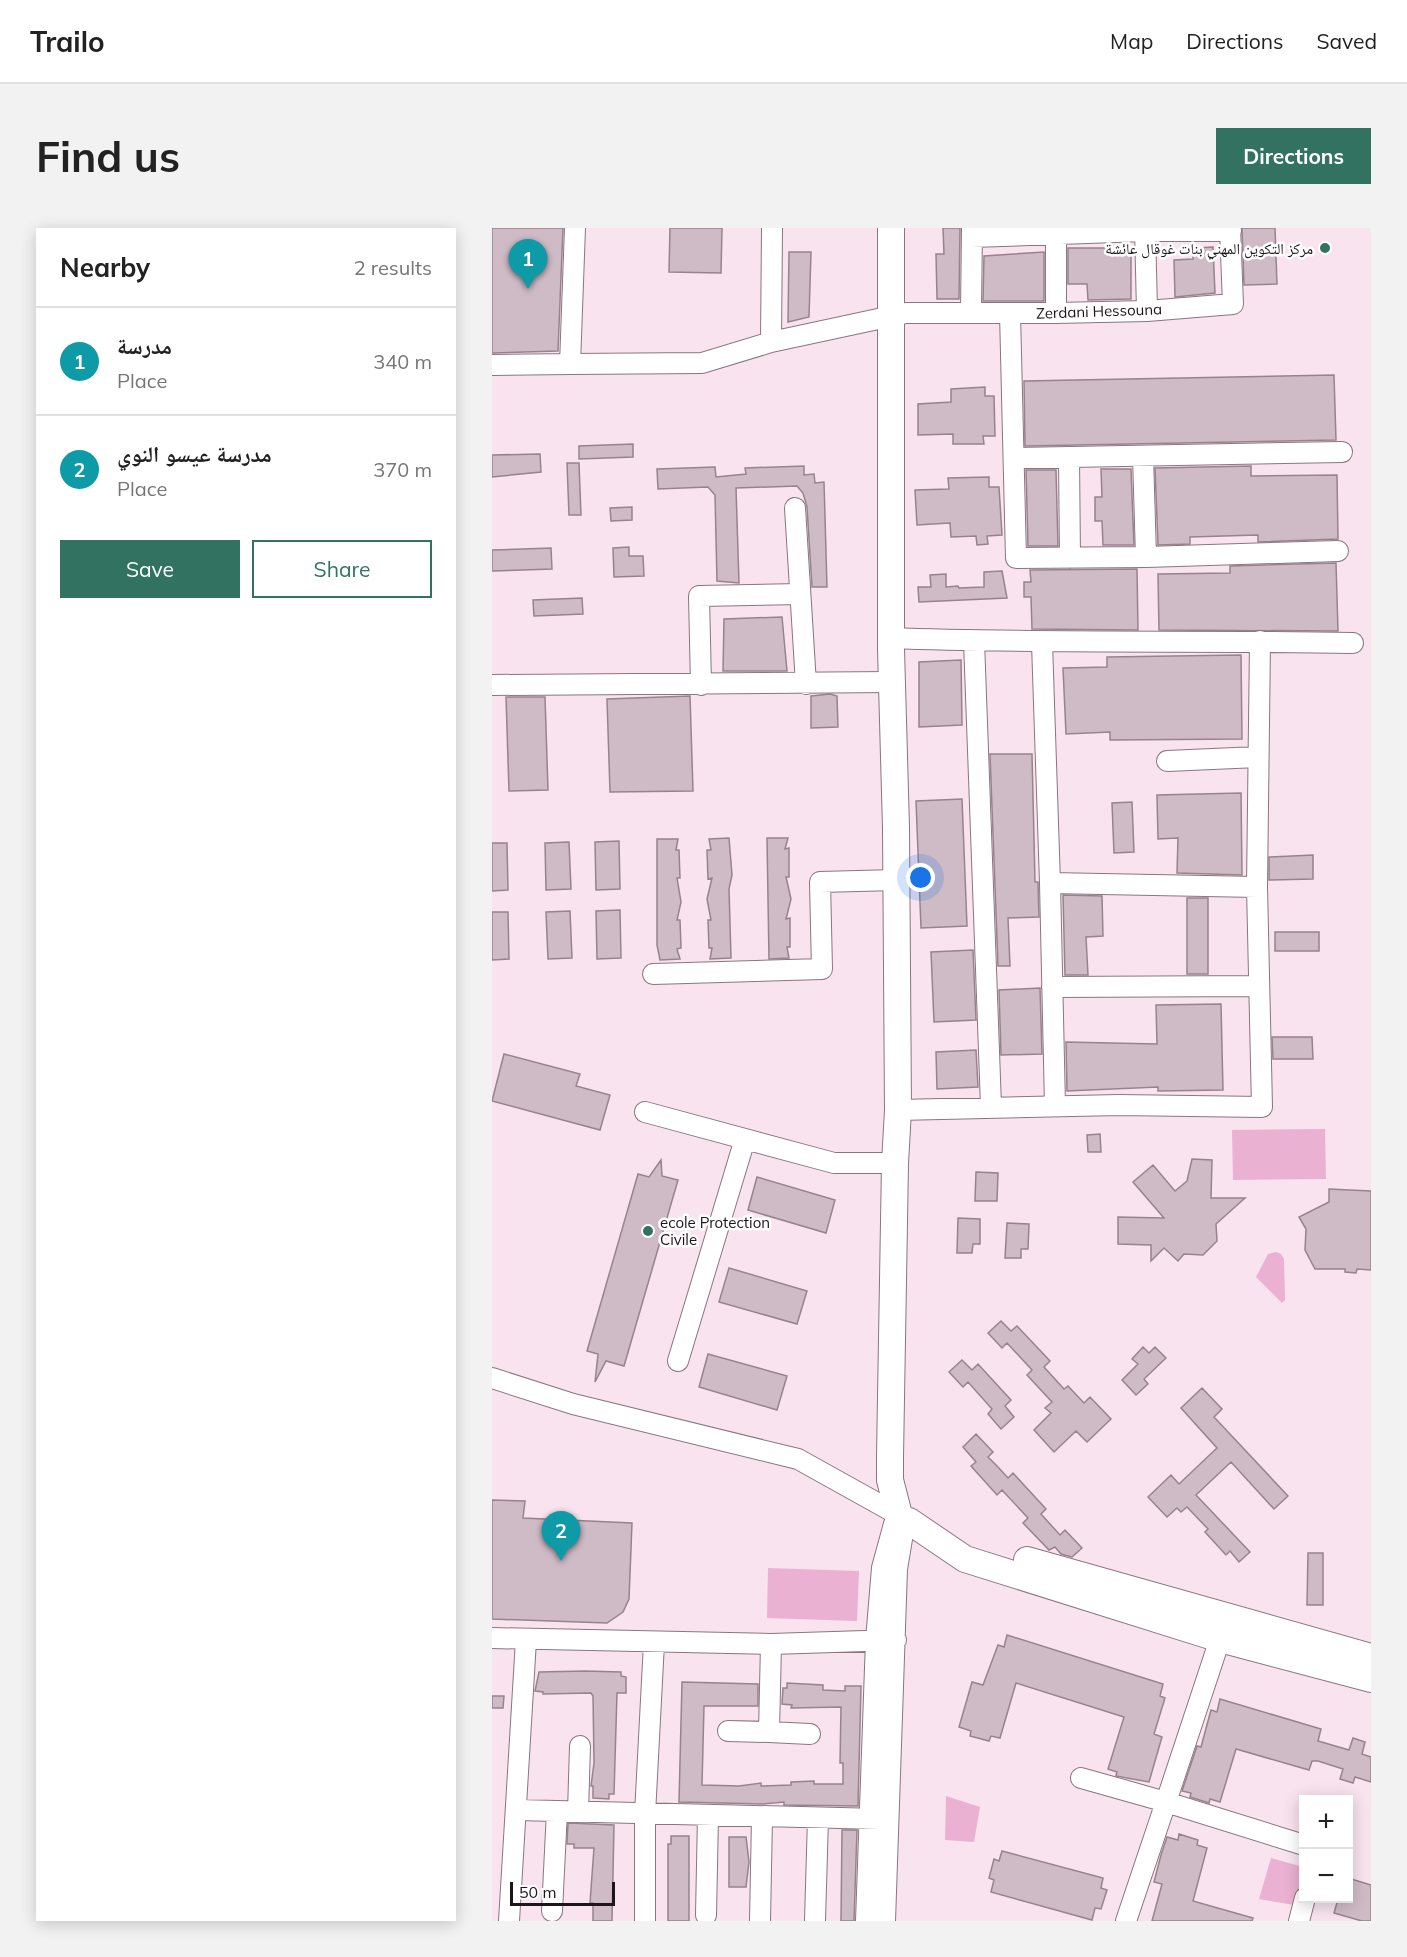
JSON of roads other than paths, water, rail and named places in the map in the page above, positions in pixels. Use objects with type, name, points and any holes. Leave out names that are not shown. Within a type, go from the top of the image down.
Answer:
[{"type":"main road","points":[[891,228],[889,315],[891,639],[898,1110],[895,1163],[890,1469],[893,1497],[900,1519],[965,1559],[1220,1639],[1371,1679]]},
{"type":"main road","points":[[934,1538],[954,1539],[1371,1657]]},
{"type":"street","points":[[570,364],[575,228]]},
{"type":"street","points":[[771,342],[772,228]]},
{"type":"street","points":[[1145,229],[1147,310]]},
{"type":"street","points":[[971,312],[972,232],[1230,229]]},
{"type":"street","name":"Zerdani Hessouna","points":[[492,365],[702,363],[771,342],[889,315],[971,312],[1056,313],[1233,304],[1230,229]]},
{"type":"street","points":[[1056,231],[1056,313]]},
{"type":"street","points":[[1010,313],[1016,558],[1146,557],[1338,551]]},
{"type":"street","points":[[1014,458],[1342,452]]},
{"type":"street","points":[[1143,456],[1146,557]]},
{"type":"street","points":[[1070,457],[1070,558]]},
{"type":"street","points":[[795,508],[806,684]]},
{"type":"street","points":[[701,684],[699,596],[800,594]]},
{"type":"street","points":[[891,639],[1042,643],[1260,641],[1353,643]]},
{"type":"street","points":[[974,641],[991,1106]]},
{"type":"street","points":[[898,1110],[991,1106],[1262,1107],[1257,887],[1260,641]]},
{"type":"street","points":[[1042,643],[1054,1106]]},
{"type":"street","points":[[492,685],[892,682]]},
{"type":"street","points":[[1167,761],[1258,757]]},
{"type":"street","points":[[653,974],[822,969],[820,882],[896,880]]},
{"type":"street","points":[[1050,883],[1257,887]]},
{"type":"street","points":[[1052,987],[1258,986]]},
{"type":"street","points":[[645,1113],[834,1163],[895,1163]]},
{"type":"street","points":[[678,1361],[745,1139]]},
{"type":"street","points":[[492,1378],[573,1404],[798,1458],[900,1519]]},
{"type":"street","points":[[866,1921],[876,1640],[882,1568],[900,1519]]},
{"type":"street","points":[[885,1921],[900,1519]]},
{"type":"street","points":[[492,1638],[771,1644],[896,1640]]},
{"type":"street","points":[[1126,1921],[1220,1639]]},
{"type":"street","points":[[509,1921],[518,1810],[526,1640]]},
{"type":"street","points":[[645,1921],[645,1814],[654,1643]]},
{"type":"street","points":[[769,1732],[771,1644]]},
{"type":"street","points":[[728,1731],[810,1734]]},
{"type":"street","points":[[578,1812],[580,1746]]},
{"type":"street","points":[[1082,1778],[1299,1843]]},
{"type":"street","points":[[518,1810],[888,1819]]},
{"type":"street","points":[[552,1911],[557,1811]]},
{"type":"street","points":[[706,1916],[708,1816]]},
{"type":"street","points":[[760,1921],[762,1817]]},
{"type":"street","points":[[815,1920],[818,1818]]},
{"type":"street","points":[[1299,1921],[1304,1903]]},
{"type":"place","name":"مركز التكوين المهني بنات غوقال عائشة","points":[[1325,248]]},
{"type":"place","name":"مدرسة","points":[[528,289]]},
{"type":"place","name":"ecole Protection Civile","points":[[648,1231]]},
{"type":"place","name":"مدرسة عيسو النوي","points":[[561,1561]]}]
